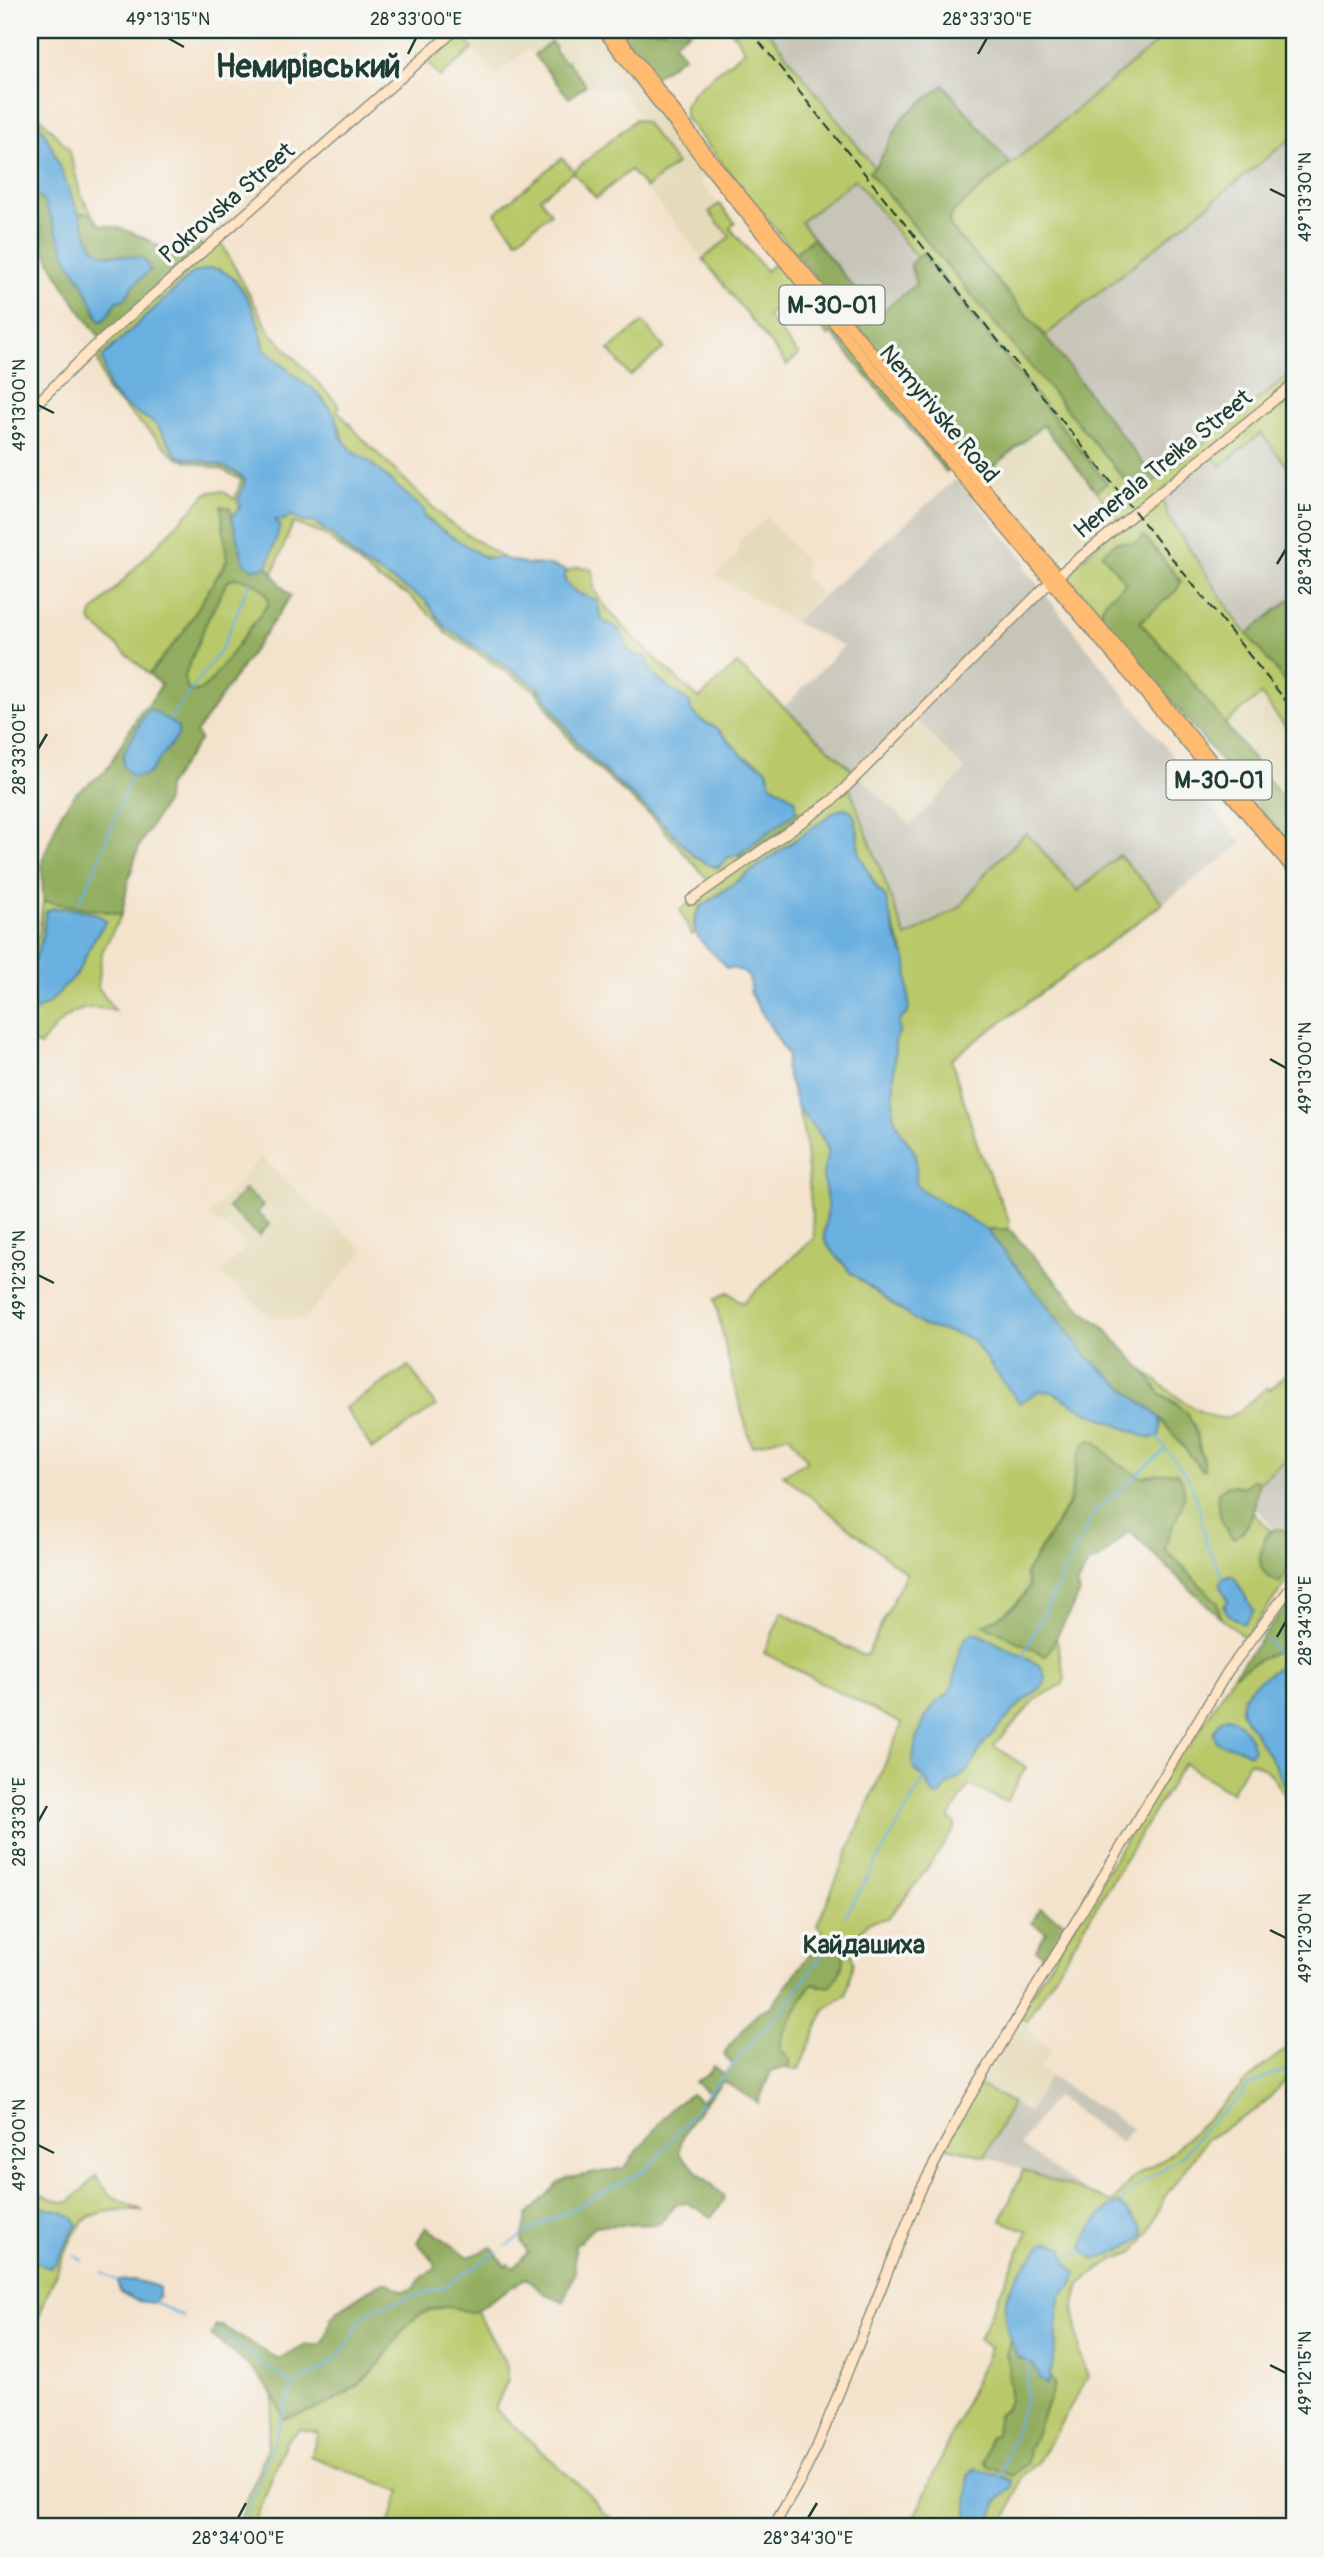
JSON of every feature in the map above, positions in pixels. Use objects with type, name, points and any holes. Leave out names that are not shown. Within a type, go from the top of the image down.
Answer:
[{"type":"main road","name":"Nemyrivske Road","points":[[603,30],[744,211],[1294,859]]},
{"type":"main road","name":"Nemyrivske Road","points":[[614,30],[714,163],[1294,871]]},
{"type":"street","name":"Pokrovska Street","points":[[30,410],[94,347],[455,30]]},
{"type":"street","name":"Henerala Treika Street","points":[[691,900],[834,800],[1054,578],[1294,384]]},
{"type":"street","points":[[773,2527],[817,2447],[921,2189],[939,2152],[1032,1992],[1228,1671],[1294,1583]]},
{"type":"shaded area","points":[[458,30],[594,30],[708,173],[699,181],[719,204],[710,212],[730,237],[703,259],[646,188],[676,163],[617,86],[610,90],[586,85],[568,62],[565,63],[555,51],[551,42],[534,55],[528,49],[495,76]]},
{"type":"shaded area","points":[[767,30],[1172,30],[1010,164],[944,85],[874,167]]},
{"type":"shaded area","points":[[1294,136],[1294,371],[1156,480],[1045,336]]},
{"type":"shaded area","points":[[855,179],[917,258],[910,264],[916,283],[877,316],[801,222]]},
{"type":"shaded area","points":[[1043,425],[1117,519],[1062,560],[1051,558],[981,477]]},
{"type":"shaded area","points":[[1261,433],[1294,475],[1294,604],[1290,600],[1247,634],[1168,516],[1160,492],[1209,451],[1221,465]]},
{"type":"shaded area","points":[[957,478],[1027,563],[1023,566],[1242,844],[1163,903],[1119,856],[1078,891],[963,904],[906,938],[849,786],[785,706],[844,646],[793,622]],"holes":[[[915,718],[965,770],[910,826],[859,776]]]},
{"type":"shaded area","points":[[767,517],[805,560],[805,576],[822,595],[793,622],[715,575],[737,557],[739,540]]},
{"type":"shaded area","points":[[1261,695],[1294,738],[1294,775],[1276,789],[1224,724]]},
{"type":"shaded area","points":[[915,718],[966,770],[910,826],[859,776]]},
{"type":"shaded area","points":[[261,1157],[364,1251],[304,1320],[271,1318],[222,1274],[246,1246],[209,1215]]},
{"type":"shaded area","points":[[1294,1453],[1294,1551],[1254,1506],[1258,1484]]},
{"type":"shaded area","points":[[1018,2016],[1027,2021],[1032,2036],[1052,2049],[1040,2069],[1050,2076],[1027,2112],[978,2084]]},
{"type":"shaded area","points":[[1050,2076],[1132,2128],[1121,2143],[1055,2096],[1020,2145],[1087,2193],[985,2156],[1012,2103],[1028,2112]]},
{"type":"green space","points":[[458,30],[473,49],[440,77],[424,57]]},
{"type":"green space","points":[[619,30],[692,30],[674,43],[684,56],[654,77]]},
{"type":"green space","points":[[731,30],[767,30],[874,167],[869,172],[1134,489],[1146,488],[1294,371],[1294,475],[1261,433],[1221,466],[1210,452],[1160,492],[1168,516],[1237,621],[1294,693],[1294,738],[1261,695],[1224,724],[1139,622],[1177,590],[1143,536],[1135,543],[1116,542],[1126,583],[1107,599],[1099,614],[1068,578],[1070,571],[1120,523],[1096,491],[1106,482],[923,253],[917,258],[855,179],[801,222],[813,238],[795,253],[685,118],[685,104],[691,94],[745,50]]},
{"type":"green space","points":[[1172,30],[1294,30],[1294,136],[1045,336],[951,228],[949,221],[952,213]]},
{"type":"green space","points":[[551,42],[556,48],[555,51],[565,63],[567,61],[586,85],[569,98],[534,55]]},
{"type":"green space","points":[[944,85],[1010,164],[952,213],[949,221],[951,228],[1045,336],[1156,480],[1146,488],[1138,491],[1131,487],[869,172],[877,165],[903,117]]},
{"type":"green space","points":[[30,106],[69,149],[80,192],[91,213],[78,213],[39,122],[30,118]]},
{"type":"green space","points":[[636,119],[645,122],[676,164],[646,188],[630,170],[596,198],[573,172],[540,198],[551,213],[517,240],[495,213],[562,158],[574,171]]},
{"type":"green space","points":[[30,188],[45,203],[68,260],[83,283],[100,321],[104,320],[118,301],[125,299],[133,286],[150,270],[125,255],[102,254],[92,246],[78,213],[91,213],[100,225],[129,232],[174,256],[194,240],[206,247],[102,340],[49,260],[40,226],[30,213]]},
{"type":"green space","points":[[719,204],[735,223],[730,228],[766,271],[779,260],[802,287],[767,316],[799,355],[787,365],[703,259],[730,237],[709,212]]},
{"type":"green space","points":[[218,237],[270,332],[340,406],[337,410],[447,521],[503,558],[488,557],[471,551],[454,539],[435,525],[376,468],[353,452],[344,440],[335,416],[322,398],[264,349],[250,303],[236,282],[218,269],[193,273],[102,357],[141,414],[156,424],[178,456],[222,466],[245,481],[238,501],[242,506],[232,517],[230,508],[221,506],[227,560],[182,634],[149,674],[90,621],[92,613],[208,492],[222,491],[235,499],[241,480],[223,470],[177,458],[107,391],[94,347]]},
{"type":"green space","points":[[813,238],[877,316],[916,284],[910,264],[922,253],[1107,483],[1096,491],[1043,425],[981,477],[795,253]]},
{"type":"green space","points":[[802,287],[950,469],[946,472],[832,334],[828,336],[793,294]]},
{"type":"green space","points":[[643,322],[664,348],[630,376],[609,350]]},
{"type":"green space","points":[[221,506],[230,508],[244,563],[261,569],[267,567],[291,596],[196,733],[200,739],[167,787],[166,801],[139,846],[122,914],[43,901],[42,861],[61,813],[77,792],[105,772],[142,709],[149,704],[161,685],[149,674],[182,634],[227,561]],"holes":[[[239,578],[262,589],[268,598],[268,604],[210,682],[201,690],[189,692],[184,677],[206,623],[227,582]]]},
{"type":"green space","points":[[289,514],[303,522],[313,522],[332,535],[361,562],[425,600],[445,627],[539,688],[536,691],[446,633],[434,618],[407,594],[379,580],[325,535],[293,523],[273,573],[267,567],[280,526],[274,520]]},
{"type":"green space","points":[[1144,536],[1181,581],[1177,590],[1140,622],[1182,669],[1294,812],[1294,849],[1099,614],[1107,599],[1126,583],[1102,554],[1116,542],[1135,543]]},
{"type":"green space","points":[[578,567],[593,572],[594,588],[599,598],[641,645],[699,699],[737,664],[859,776],[849,786],[906,937],[960,907],[989,869],[1026,833],[1078,891],[1119,855],[1163,903],[951,1059],[979,1150],[1009,1221],[1009,1229],[989,1230],[1153,1409],[1202,1470],[1205,1469],[1194,1426],[1178,1404],[1160,1393],[1144,1371],[1184,1402],[1219,1418],[1239,1411],[1267,1387],[1270,1390],[1294,1366],[1294,1453],[1258,1484],[1257,1481],[1243,1487],[1235,1485],[1246,1504],[1285,1548],[1294,1572],[1245,1638],[1221,1618],[1216,1602],[1185,1568],[1075,1469],[1070,1500],[1025,1574],[1029,1586],[1025,1593],[1010,1609],[985,1625],[1046,1656],[1056,1638],[1065,1678],[1063,1684],[1035,1700],[994,1746],[1026,1767],[1006,1802],[969,1785],[949,1818],[955,1824],[953,1831],[917,1883],[888,1918],[869,1922],[849,1943],[853,1962],[846,1995],[825,2009],[799,2069],[788,2069],[790,2060],[780,2049],[783,2034],[809,1987],[814,1984],[820,1987],[835,1976],[841,1967],[841,1955],[835,1938],[822,1937],[823,1933],[817,1925],[902,1724],[764,1653],[782,1612],[861,1655],[867,1655],[906,1573],[783,1475],[808,1461],[789,1435],[752,1446],[732,1378],[715,1299],[728,1292],[742,1303],[814,1238],[805,1139],[798,1109],[822,1137],[828,1150],[823,1173],[828,1208],[825,1241],[852,1274],[901,1311],[919,1189],[916,1183],[916,1154],[893,1115],[895,1041],[899,1032],[899,1021],[908,1013],[903,950],[879,891],[859,854],[859,836],[854,816],[836,811],[700,907],[694,919],[695,933],[692,935],[680,910],[808,814],[796,811],[795,799],[771,784],[768,771],[759,763],[743,756],[716,727],[705,723],[691,711],[679,694],[667,688],[630,652],[618,630],[602,620],[596,600],[577,592],[566,582],[564,577],[567,571]]},
{"type":"green space","points":[[233,578],[257,585],[268,598],[268,604],[210,682],[201,690],[189,692],[184,677],[206,623],[227,581]]},
{"type":"green space","points":[[1290,599],[1294,604],[1294,693],[1247,634]]},
{"type":"green space","points":[[539,688],[580,746],[658,818],[656,821],[576,749],[536,691]]},
{"type":"green space","points":[[796,811],[808,814],[742,859],[739,854]]},
{"type":"green space","points":[[658,818],[686,847],[709,864],[718,868],[727,858],[739,854],[742,859],[709,881],[656,821]]},
{"type":"green space","points":[[43,901],[122,914],[102,952],[98,987],[115,1011],[91,1008],[72,1014],[55,1027],[40,1046],[30,1041],[30,956],[39,933]]},
{"type":"green space","points":[[245,1189],[263,1206],[257,1213],[269,1224],[259,1236],[228,1208]]},
{"type":"green space","points":[[986,1229],[1009,1229],[1083,1311],[1103,1327],[1144,1371],[1160,1393],[1186,1412],[1194,1426],[1205,1469],[1202,1470],[1160,1418],[1087,1357]]},
{"type":"green space","points":[[409,1366],[436,1406],[372,1449],[345,1408]]},
{"type":"green space","points":[[1090,1440],[1096,1442],[1116,1462],[1141,1477],[1178,1473],[1183,1483],[1183,1502],[1165,1550],[1217,1602],[1221,1618],[1129,1531],[1101,1558],[1088,1564],[1077,1584],[1080,1593],[1046,1656],[984,1625],[1010,1609],[1025,1593],[1029,1586],[1025,1574],[1069,1502],[1077,1460]]},
{"type":"green space","points":[[1254,1479],[1258,1484],[1252,1515],[1245,1529],[1233,1538],[1221,1517],[1218,1492],[1228,1485],[1243,1487]]},
{"type":"green space","points":[[1274,1529],[1282,1529],[1294,1537],[1294,1564],[1280,1582],[1267,1575],[1260,1563],[1265,1539]]},
{"type":"green space","points":[[1294,1596],[1294,1641],[1233,1675]]},
{"type":"green space","points":[[1294,1641],[1294,1658],[1249,1689],[1276,1767],[1294,1804],[1294,1818],[1278,1784],[1258,1765],[1249,1761],[1231,1793],[1184,1763],[1027,2021],[1018,2016],[1184,1744],[1189,1747],[1233,1675]]},
{"type":"green space","points":[[1040,1908],[1067,1924],[1047,1957],[1036,1950],[1046,1932],[1032,1923]]},
{"type":"green space","points":[[828,1936],[836,1940],[843,1952],[842,1967],[829,1987],[814,1984],[809,1987],[783,2034],[780,2049],[790,2060],[790,2067],[771,2071],[758,2103],[722,2082],[694,2117],[683,2137],[680,2155],[723,2195],[724,2200],[712,2217],[685,2202],[676,2205],[659,2224],[595,2226],[575,2246],[575,2272],[563,2302],[545,2294],[526,2278],[473,2312],[446,2307],[428,2311],[407,2325],[378,2365],[359,2384],[329,2403],[283,2419],[263,2381],[211,2335],[216,2326],[222,2326],[279,2360],[306,2345],[321,2345],[331,2319],[355,2299],[382,2283],[402,2291],[412,2289],[421,2278],[435,2269],[436,2264],[417,2242],[426,2227],[469,2257],[492,2247],[505,2266],[508,2264],[514,2268],[528,2252],[522,2241],[527,2215],[560,2182],[568,2178],[624,2168],[672,2107],[691,2094],[701,2102],[708,2093],[695,2082],[706,2076],[714,2066],[724,2075],[733,2064],[724,2055],[729,2046],[757,2013],[772,2006],[822,1937]]},
{"type":"green space","points":[[1294,2043],[1294,2072],[1259,2108],[1207,2139],[1164,2198],[1148,2234],[1134,2252],[1113,2260],[1080,2284],[1074,2308],[1080,2352],[1088,2377],[1039,2460],[1022,2476],[1003,2527],[910,2527],[990,2348],[979,2339],[1028,2231],[1001,2221],[1023,2170],[1113,2202],[1133,2177],[1166,2158],[1262,2067]]},
{"type":"green space","points":[[978,2084],[1012,2103],[985,2156],[943,2146]]},
{"type":"green space","points":[[96,2176],[110,2195],[143,2211],[112,2211],[96,2214],[84,2221],[65,2253],[37,2321],[30,2318],[30,2190],[61,2202],[70,2202]]},
{"type":"green space","points":[[454,2306],[469,2312],[476,2310],[508,2368],[508,2379],[495,2409],[587,2492],[602,2512],[628,2527],[388,2527],[401,2491],[310,2456],[319,2433],[300,2429],[286,2441],[253,2527],[237,2527],[266,2451],[274,2397],[279,2407],[293,2416],[325,2405],[366,2378],[413,2319],[437,2308]]},
{"type":"green space","points":[[1010,2340],[1018,2358],[1029,2360],[1047,2385],[1051,2377],[1055,2385],[1026,2463],[1012,2476],[988,2466],[984,2461],[989,2438],[996,2435],[998,2414],[1010,2401],[1006,2355]]},
{"type":"water","points":[[30,118],[39,122],[52,148],[92,246],[102,254],[143,258],[150,270],[133,286],[125,299],[117,301],[104,320],[100,321],[83,283],[68,260],[45,203],[30,188]]},
{"type":"water","points":[[211,268],[222,271],[241,288],[259,325],[264,349],[313,388],[336,417],[340,435],[353,452],[367,460],[424,510],[424,517],[430,522],[485,558],[550,565],[567,571],[564,577],[569,586],[596,600],[602,620],[618,629],[631,652],[634,655],[646,656],[652,672],[690,703],[691,711],[705,723],[716,727],[743,756],[766,768],[771,784],[795,799],[796,811],[739,854],[727,858],[720,866],[711,866],[694,856],[658,818],[598,765],[580,746],[539,688],[445,627],[425,600],[361,562],[314,522],[303,522],[289,515],[285,520],[275,520],[280,526],[267,567],[253,569],[244,563],[232,517],[241,506],[238,502],[245,480],[222,466],[178,456],[156,424],[124,405],[109,390],[102,357],[193,273]]},
{"type":"water","points":[[147,710],[152,710],[178,727],[178,735],[150,772],[145,776],[131,776],[123,766],[123,755]]},
{"type":"water","points":[[845,808],[850,810],[856,819],[859,854],[876,887],[885,896],[896,937],[907,961],[909,1008],[908,1013],[899,1020],[899,1032],[895,1041],[893,1115],[916,1154],[916,1183],[922,1190],[986,1229],[1087,1357],[1160,1418],[1159,1436],[1143,1436],[1085,1411],[1052,1392],[1039,1391],[1019,1403],[973,1341],[965,1336],[923,1326],[852,1274],[827,1245],[824,1235],[828,1208],[823,1176],[828,1150],[822,1137],[798,1109],[785,1067],[788,1056],[750,993],[748,978],[742,971],[726,968],[701,941],[694,927],[701,907],[836,811]]},
{"type":"water","points":[[53,908],[89,912],[106,921],[77,974],[48,1004],[35,1011],[30,1007],[30,970],[41,943],[46,912]]},
{"type":"water","points":[[1229,1576],[1234,1577],[1254,1611],[1243,1624],[1228,1614],[1224,1607],[1228,1600],[1220,1581]]},
{"type":"water","points":[[975,1632],[1041,1666],[1046,1680],[985,1742],[967,1772],[948,1785],[940,1796],[935,1797],[925,1779],[913,1768],[916,1743],[929,1711],[950,1691],[963,1642]]},
{"type":"water","points":[[1294,1658],[1294,1804],[1276,1767],[1241,1711],[1242,1702],[1252,1686]]},
{"type":"water","points":[[1227,1717],[1237,1721],[1247,1734],[1254,1749],[1250,1754],[1222,1745],[1215,1738],[1213,1733],[1220,1721]]},
{"type":"water","points":[[1118,2203],[1142,2227],[1144,2235],[1120,2250],[1094,2259],[1083,2249],[1086,2237],[1101,2216]]},
{"type":"water","points":[[30,2204],[62,2212],[77,2224],[56,2263],[49,2268],[30,2256]]},
{"type":"water","points":[[1048,2241],[1062,2247],[1066,2260],[1076,2274],[1073,2283],[1061,2296],[1056,2348],[1048,2385],[1039,2379],[1033,2365],[1018,2358],[1010,2339],[1005,2309],[1012,2284],[1042,2244]]},
{"type":"water","points":[[134,2280],[159,2287],[159,2296],[154,2303],[137,2301],[120,2292],[117,2281]]},
{"type":"water","points":[[975,2468],[1012,2481],[1012,2487],[996,2503],[990,2527],[967,2527],[968,2475]]},
{"type":"waterway","points":[[169,720],[222,648],[250,581]]},
{"type":"waterway","points":[[79,902],[131,777]]},
{"type":"waterway","points":[[30,1019],[35,1011]]},
{"type":"waterway","points":[[1156,1436],[1189,1479],[1200,1510],[1206,1544],[1223,1577]]},
{"type":"waterway","points":[[1023,1656],[1094,1512],[1166,1449]]},
{"type":"waterway","points":[[1266,1640],[1279,1654]]},
{"type":"waterway","points":[[845,1916],[925,1778]]},
{"type":"waterway","points":[[705,2097],[784,2007],[835,1938]]},
{"type":"waterway","points":[[1121,2204],[1128,2193],[1182,2156],[1205,2128],[1248,2087],[1266,2077],[1294,2068]]},
{"type":"waterway","points":[[506,2246],[529,2231],[641,2173],[656,2159],[701,2102]]},
{"type":"waterway","points":[[214,2331],[228,2338],[293,2385],[334,2360],[344,2349],[359,2323],[375,2308],[442,2288],[497,2252]]},
{"type":"waterway","points":[[1065,2261],[1072,2254],[1084,2253]]},
{"type":"waterway","points":[[74,2255],[82,2260]]},
{"type":"waterway","points":[[102,2272],[119,2282]]},
{"type":"waterway","points":[[153,2302],[183,2316]]},
{"type":"waterway","points":[[999,2477],[1026,2399],[1029,2361]]},
{"type":"waterway","points":[[243,2527],[293,2386]]},
{"type":"railway","points":[[750,30],[1294,711]]},
{"type":"district","name":"Немирівський","points":[[308,67]]},
{"type":"district","name":"Кайдашиха","points":[[864,1945]]}]
